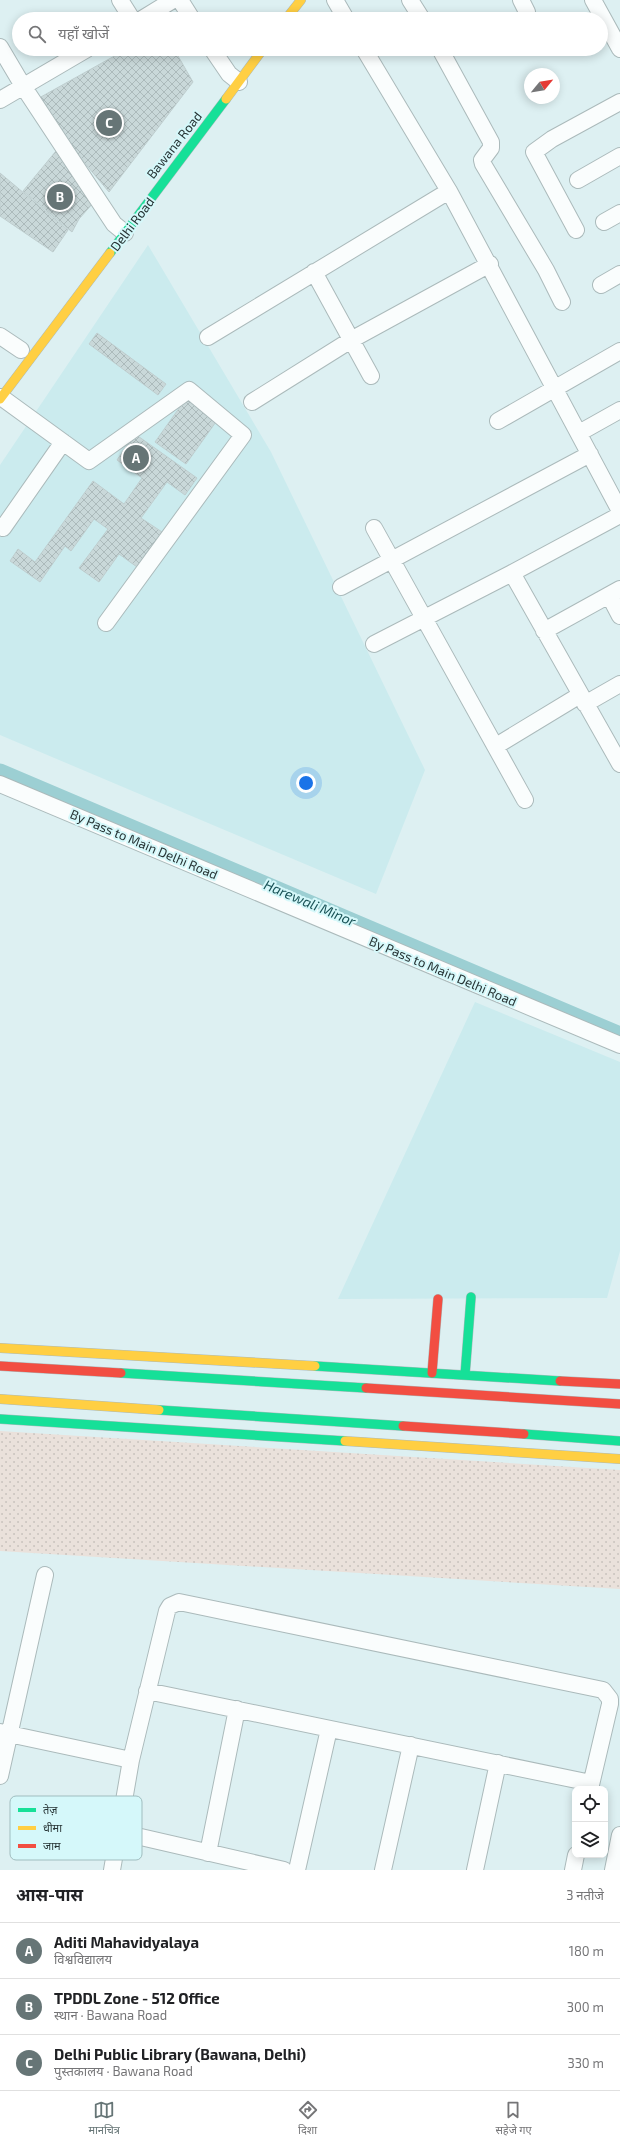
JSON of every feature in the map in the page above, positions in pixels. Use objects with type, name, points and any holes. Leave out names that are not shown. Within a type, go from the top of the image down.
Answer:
[{"type":"main road","points":[[292,12],[301,0]]},
{"type":"main road","name":"Delhi Road","points":[[1,398],[117,226],[232,76],[256,56]]},
{"type":"main road","points":[[432,1373],[438,1298]]},
{"type":"main road","points":[[465,1375],[470,1298]]},
{"type":"main road","points":[[0,1348],[620,1384]]},
{"type":"main road","points":[[0,1366],[620,1404]]},
{"type":"main road","points":[[0,1399],[620,1441]]},
{"type":"main road","points":[[0,1419],[620,1459]]},
{"type":"street","points":[[120,0],[128,12]]},
{"type":"street","points":[[153,12],[173,0]]},
{"type":"street","points":[[180,0],[188,12]]},
{"type":"street","points":[[335,0],[342,12]]},
{"type":"street","points":[[410,0],[418,12]]},
{"type":"street","points":[[593,0],[600,12]]},
{"type":"street","points":[[608,27],[620,49]]},
{"type":"street","points":[[0,47],[23,86],[117,226]]},
{"type":"street","points":[[0,100],[75,56]]},
{"type":"street","points":[[217,56],[232,76]]},
{"type":"street","points":[[368,56],[450,191],[620,511]]},
{"type":"street","points":[[444,56],[491,142],[492,148],[482,160],[483,164],[546,270],[562,302]]},
{"type":"street","points":[[576,230],[534,152],[552,139],[620,102]]},
{"type":"street","points":[[578,180],[620,156]]},
{"type":"street","points":[[208,337],[450,191]]},
{"type":"street","points":[[604,222],[620,213]]},
{"type":"street","points":[[252,402],[351,340],[490,264]]},
{"type":"street","points":[[314,272],[371,376]]},
{"type":"street","points":[[601,285],[620,274]]},
{"type":"street","points":[[0,336],[21,349]]},
{"type":"street","points":[[498,422],[620,351]]},
{"type":"street","points":[[1,398],[89,461],[189,390],[243,435],[106,623]]},
{"type":"street","points":[[579,432],[620,410]]},
{"type":"street","points":[[3,528],[63,442]]},
{"type":"street","points":[[341,587],[590,454]]},
{"type":"street","points":[[374,644],[426,620],[620,515]]},
{"type":"street","points":[[374,528],[525,800]]},
{"type":"street","points":[[512,573],[582,699],[619,759]]},
{"type":"street","points":[[544,631],[614,592],[620,616]]},
{"type":"street","points":[[496,746],[582,699],[620,684]]},
{"type":"street","name":"By Pass to Main Delhi Road","points":[[0,784],[620,1045]]},
{"type":"street","points":[[0,1776],[5,1733],[45,1575]]},
{"type":"street","points":[[125,1796],[131,1760],[147,1691],[167,1611],[170,1606],[180,1602],[603,1690],[610,1699],[610,1704],[591,1786],[411,1745],[147,1691]]},
{"type":"street","points":[[208,1853],[237,1709]]},
{"type":"street","points":[[297,1870],[329,1729]]},
{"type":"street","points":[[5,1733],[131,1760]]},
{"type":"street","points":[[383,1870],[411,1745]]},
{"type":"street","points":[[475,1870],[498,1764]]},
{"type":"street","points":[[612,1870],[620,1835]]},
{"type":"street","points":[[142,1837],[284,1870]]},
{"type":"street","points":[[573,1870],[575,1858]]},
{"type":"street","points":[[112,1870],[114,1860]]},
{"type":"shaded area","points":[[148,245],[271,452],[425,770],[376,894],[0,735],[0,465]]},
{"type":"shaded area","points":[[475,1002],[620,1062],[620,1251],[607,1298],[338,1299]]},
{"type":"shaded area","points":[[0,1431],[620,1470],[620,1589],[0,1551]]},
{"type":"building","points":[[114,56],[178,56],[193,82],[109,192],[73,149],[39,98]]},
{"type":"building","points":[[56,151],[94,202],[79,219],[72,232],[23,191]]},
{"type":"building","points":[[0,173],[68,230],[53,252],[0,216]]},
{"type":"building","points":[[97,333],[166,384],[158,395],[89,344]]},
{"type":"building","points":[[187,397],[218,419],[186,464],[155,442]]},
{"type":"building","points":[[135,434],[197,478],[185,495],[167,482],[141,518],[162,532],[137,567],[119,554],[99,582],[79,568],[108,529],[94,519],[71,551],[65,546],[40,582],[10,561],[18,549],[35,562],[93,481],[124,504],[142,478],[117,460]]},
{"type":"waterway","name":"Harewali Minor","points":[[0,771],[620,1034]]},
{"type":"traffic: fast","points":[[110,253],[226,99]]},
{"type":"traffic: fast","points":[[465,1375],[471,1297]]},
{"type":"traffic: fast","points":[[315,1366],[560,1381]]},
{"type":"traffic: fast","points":[[121,1373],[366,1388]]},
{"type":"traffic: fast","points":[[159,1410],[403,1426]]},
{"type":"traffic: fast","points":[[0,1419],[345,1441]]},
{"type":"traffic: fast","points":[[524,1434],[620,1441]]},
{"type":"traffic: slow","points":[[292,12],[301,0]]},
{"type":"traffic: slow","points":[[226,99],[258,56]]},
{"type":"traffic: slow","points":[[0,399],[110,253]]},
{"type":"traffic: slow","points":[[0,1348],[315,1366]]},
{"type":"traffic: slow","points":[[0,1399],[159,1410]]},
{"type":"traffic: slow","points":[[345,1441],[620,1459]]},
{"type":"traffic: jam","points":[[432,1373],[438,1299]]},
{"type":"traffic: jam","points":[[0,1366],[121,1373]]},
{"type":"traffic: jam","points":[[560,1381],[620,1384]]},
{"type":"traffic: jam","points":[[366,1388],[620,1404]]},
{"type":"traffic: jam","points":[[403,1426],[524,1434]]},
{"type":"place","name":"Delhi Public Library (Bawana, Delhi)","points":[[109,123]]},
{"type":"place","name":"TPDDL Zone - 512 Office","points":[[60,197]]},
{"type":"place","name":"Aditi Mahavidyalaya","points":[[136,458]]}]
